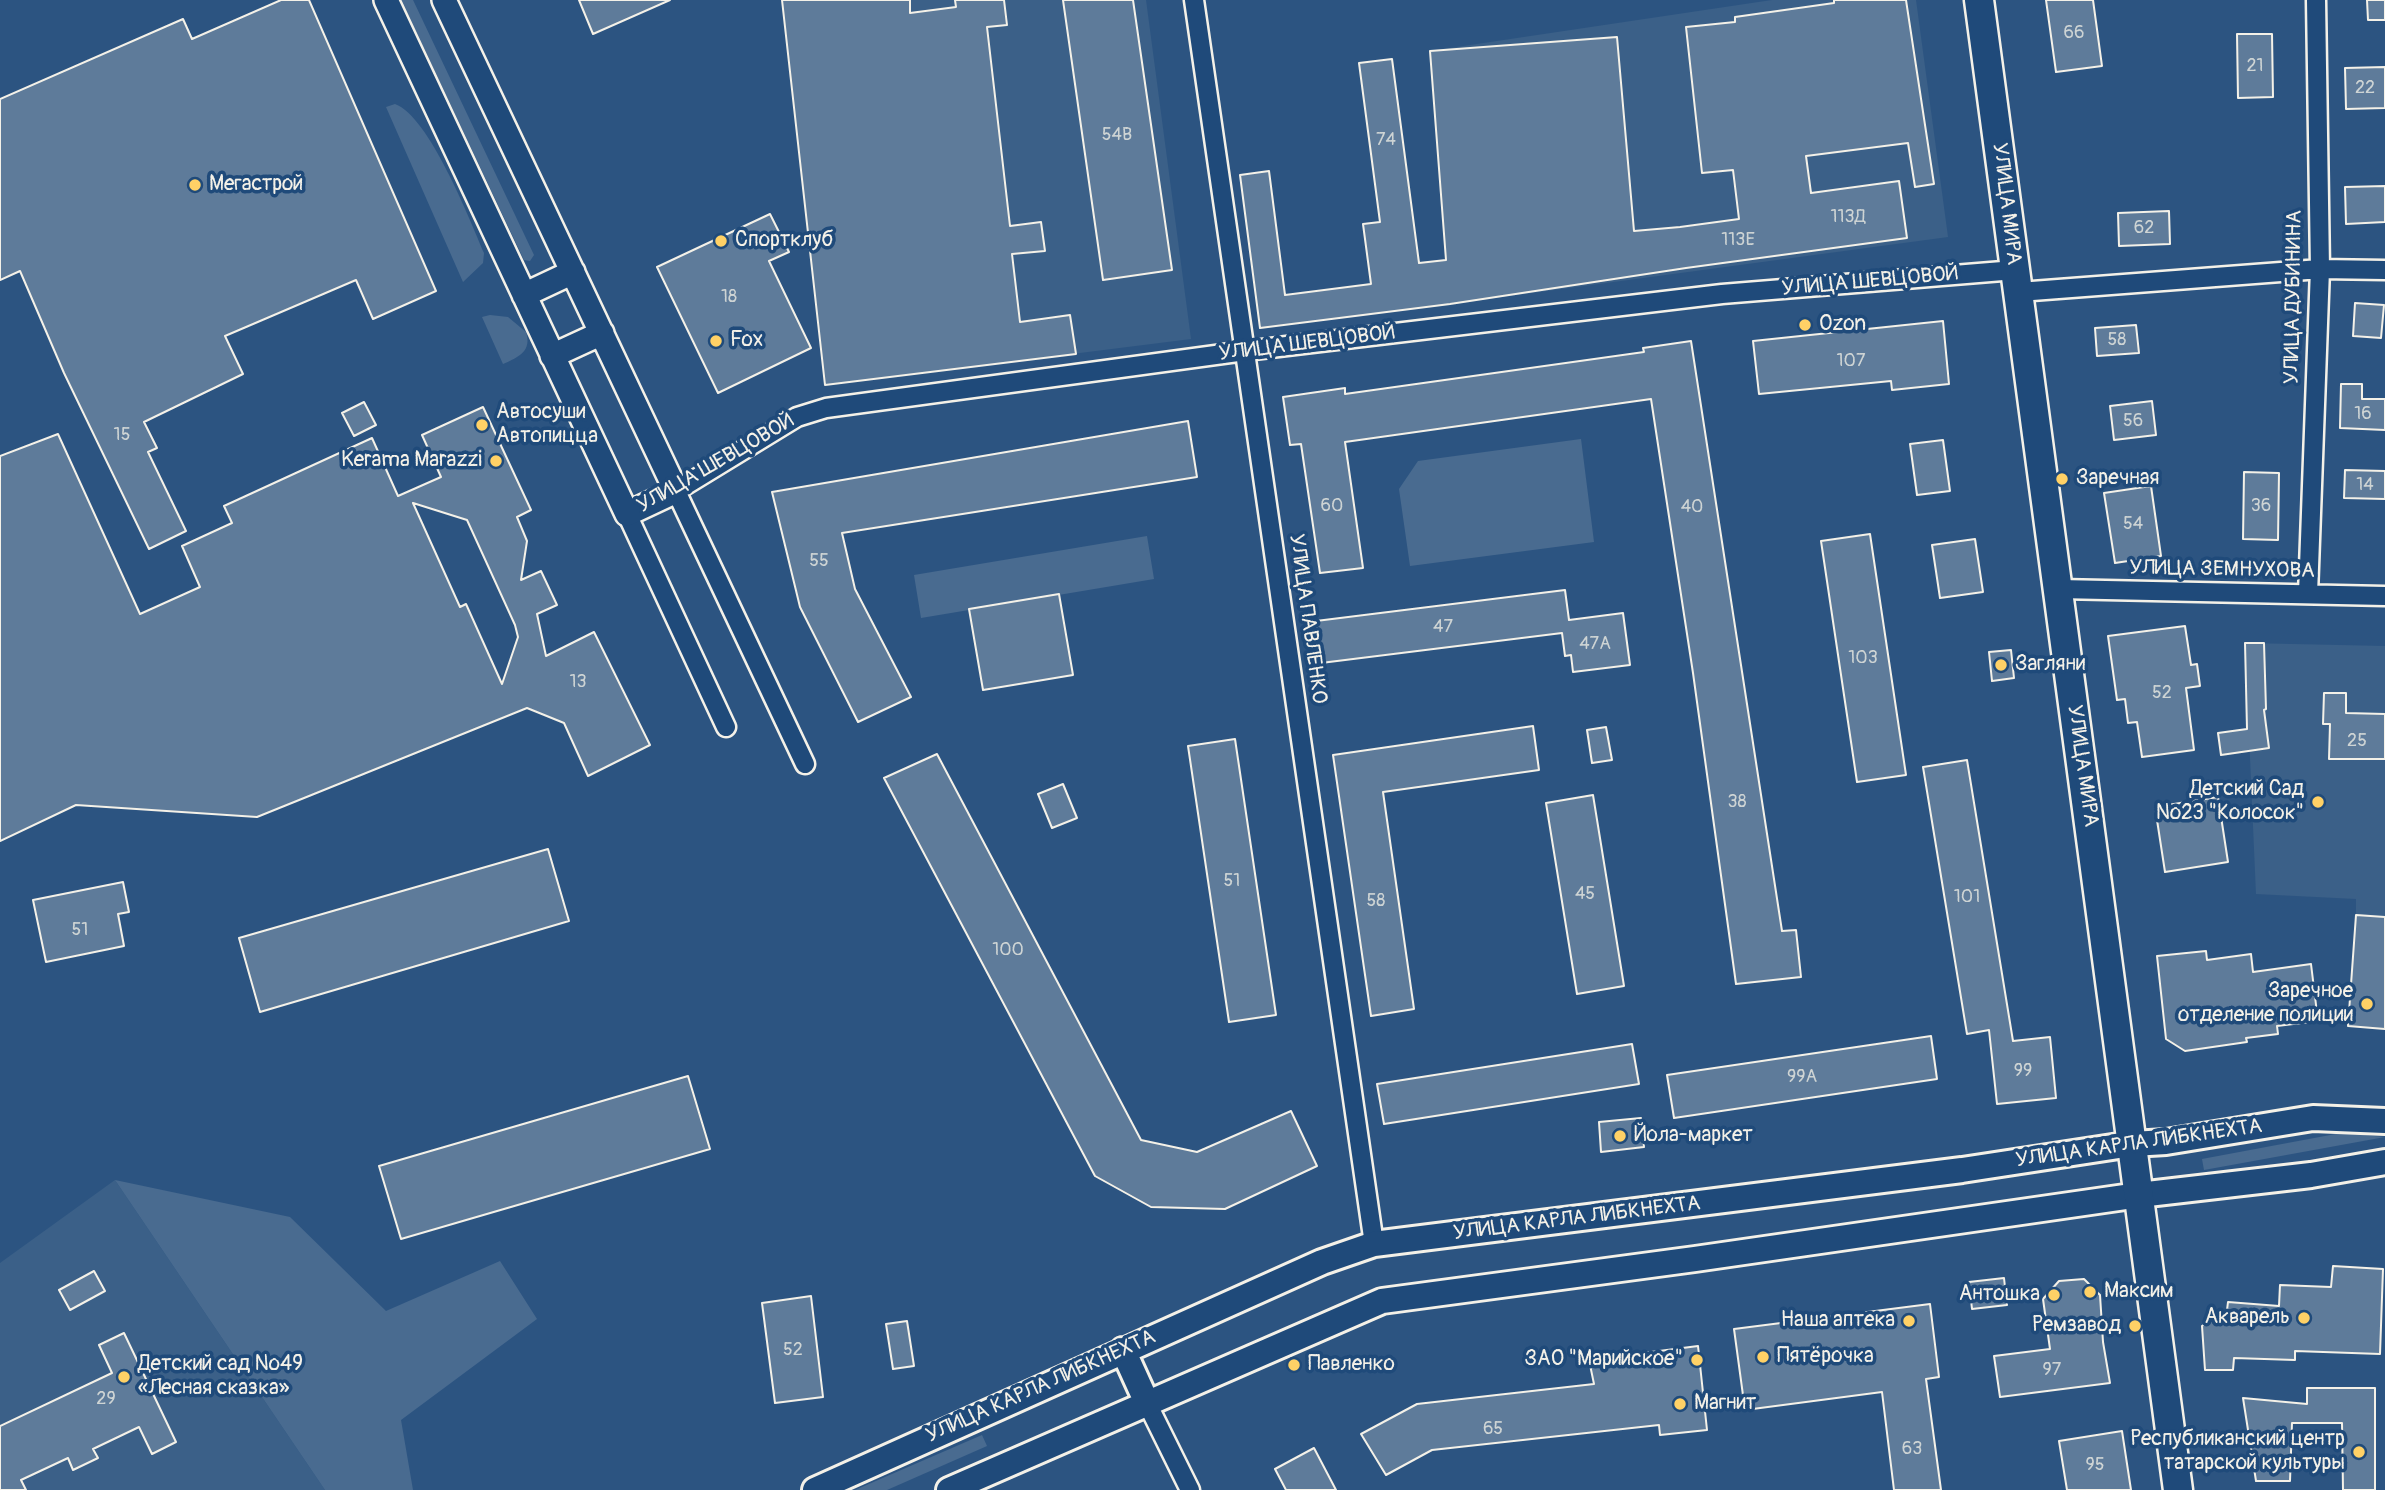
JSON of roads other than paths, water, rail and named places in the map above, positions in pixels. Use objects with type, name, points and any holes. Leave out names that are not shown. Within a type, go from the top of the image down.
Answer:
[{"type":"main road","name":"УЛИЦА МИРА","points":[[1979,0],[2178,1490]]},
{"type":"main road","name":"УЛИЦА КАРЛА ЛИБКНЕХТА","points":[[815,1490],[1322,1262],[1374,1244],[1939,1173],[2132,1144],[2166,1142],[2313,1118],[2385,1121]]},
{"type":"main road","points":[[949,1490],[1382,1301],[2139,1195],[2311,1175],[2385,1162]]},
{"type":"main road","points":[[1123,1350],[1147,1403]]},
{"type":"street","points":[[386,0],[726,727]]},
{"type":"street","points":[[443,0],[805,764]]},
{"type":"street","name":"УЛИЦА ПАВЛЕНКО","points":[[1195,0],[1374,1244]]},
{"type":"street","name":"УЛИЦА ДУБИНИНА","points":[[2308,594],[2320,269],[2316,0]]},
{"type":"street","name":"УЛИЦА ШЕВЦОВОЙ","points":[[627,514],[677,491],[797,417],[826,408],[1245,351],[1722,294],[2320,269],[2385,270]]},
{"type":"street","points":[[524,295],[573,272]]},
{"type":"street","points":[[552,356],[602,333]]},
{"type":"street","name":"УЛИЦА ЗЕМНУХОВА","points":[[2059,590],[2385,596]]},
{"type":"street","points":[[1147,1403],[1190,1490]]},
{"type":"place","name":"Мегастрой","points":[[195,185]]},
{"type":"place","name":"Спортклуб","points":[[721,241]]},
{"type":"place","name":"Ozon","points":[[1805,325]]},
{"type":"place","name":"Fox","points":[[716,341]]},
{"type":"place","name":"Автосуши Автопицца","points":[[482,425]]},
{"type":"place","name":"Kerama Marazzi","points":[[496,461]]},
{"type":"place","name":"Заречная","points":[[2062,479]]},
{"type":"place","name":"Загляни","points":[[2001,665]]},
{"type":"place","name":"Детский Сад №23 \"Колосок\"","points":[[2318,802]]},
{"type":"place","name":"Заречное отделение полиции","points":[[2367,1004]]},
{"type":"place","name":"Йола-маркет","points":[[1620,1136]]},
{"type":"place","name":"Максим","points":[[2090,1292]]},
{"type":"place","name":"Антошка","points":[[2054,1295]]},
{"type":"place","name":"Акварель","points":[[2304,1318]]},
{"type":"place","name":"Наша аптека","points":[[1909,1321]]},
{"type":"place","name":"Ремзавод","points":[[2135,1326]]},
{"type":"place","name":"Пятёрочка","points":[[1763,1357]]},
{"type":"place","name":"ЗАО \"Марийское\"","points":[[1697,1360]]},
{"type":"place","name":"Павленко","points":[[1294,1365]]},
{"type":"place","name":"Детский сад №49 «Лесная сказка»","points":[[124,1377]]},
{"type":"place","name":"Магнит","points":[[1680,1404]]},
{"type":"place","name":"Республиканский центр татарской культуры","points":[[2359,1452]]}]
